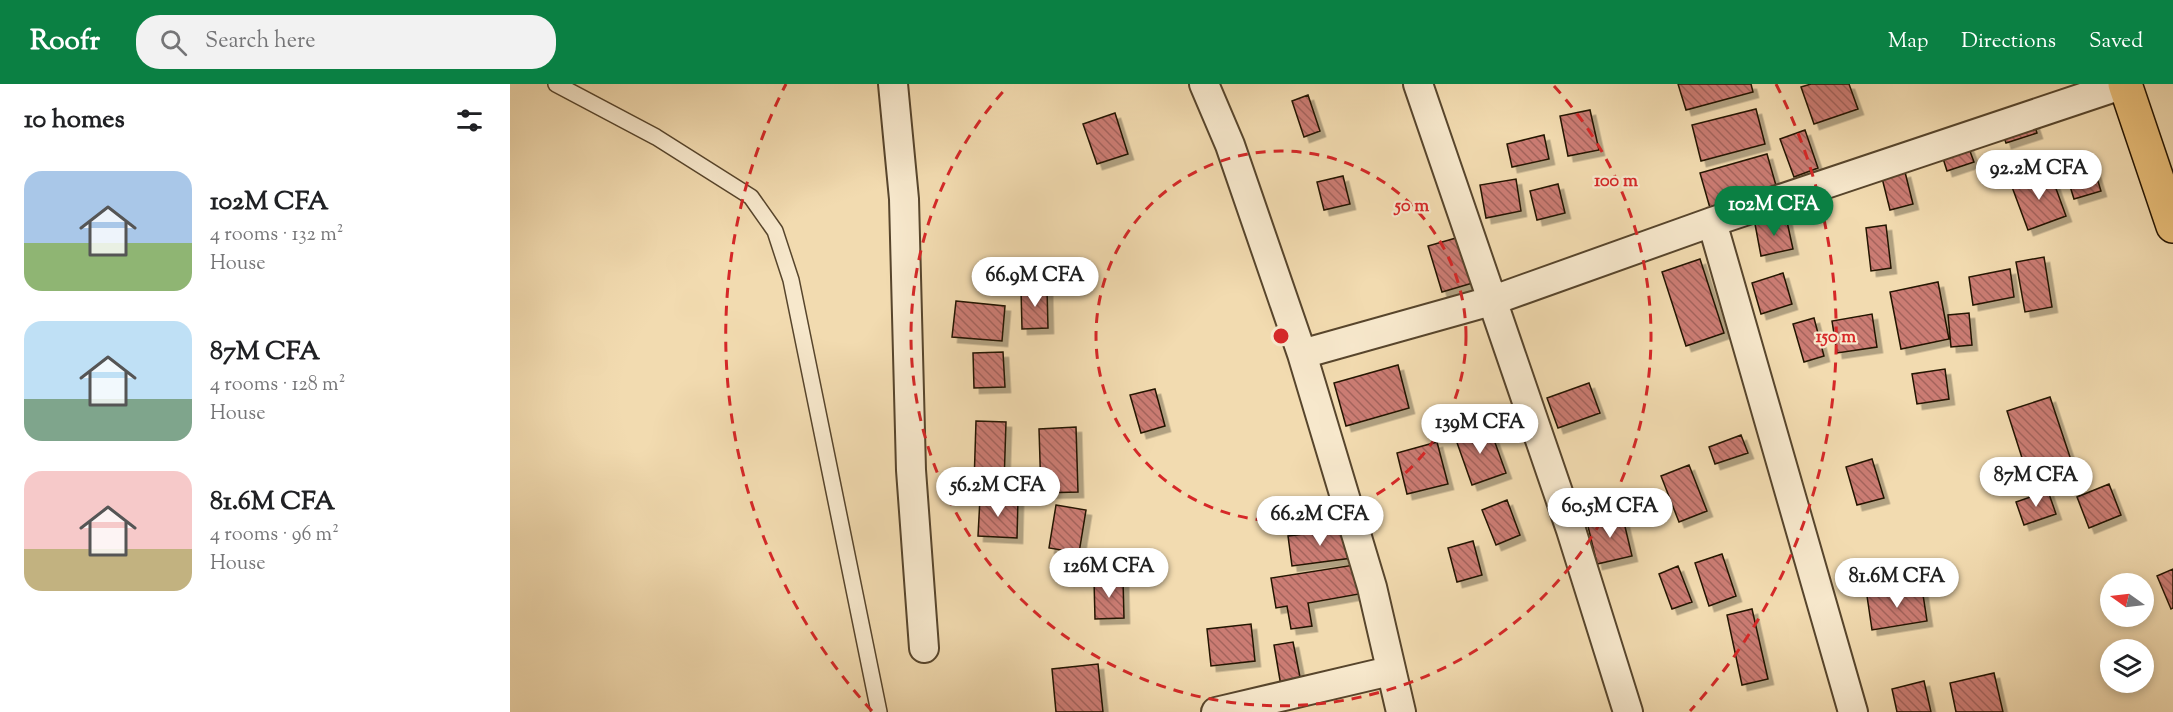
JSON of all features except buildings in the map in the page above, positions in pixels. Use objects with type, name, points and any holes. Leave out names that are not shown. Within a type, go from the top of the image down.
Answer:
[{"type":"highway","points":[[2125,84],[2173,226]]},
{"type":"street","points":[[893,84],[904,199],[910,470],[924,648]]},
{"type":"street","points":[[1204,84],[1230,145],[1302,354],[1372,587],[1401,712]]},
{"type":"street","points":[[1418,84],[1571,530],[1628,712]]},
{"type":"street","points":[[1302,354],[1491,301],[1712,222],[2125,84]]},
{"type":"street","points":[[1712,222],[1852,712]]},
{"type":"street","points":[[1216,712],[1390,671]]},
{"type":"lane","points":[[556,84],[656,137],[751,196],[775,231],[791,280],[879,712]]}]
